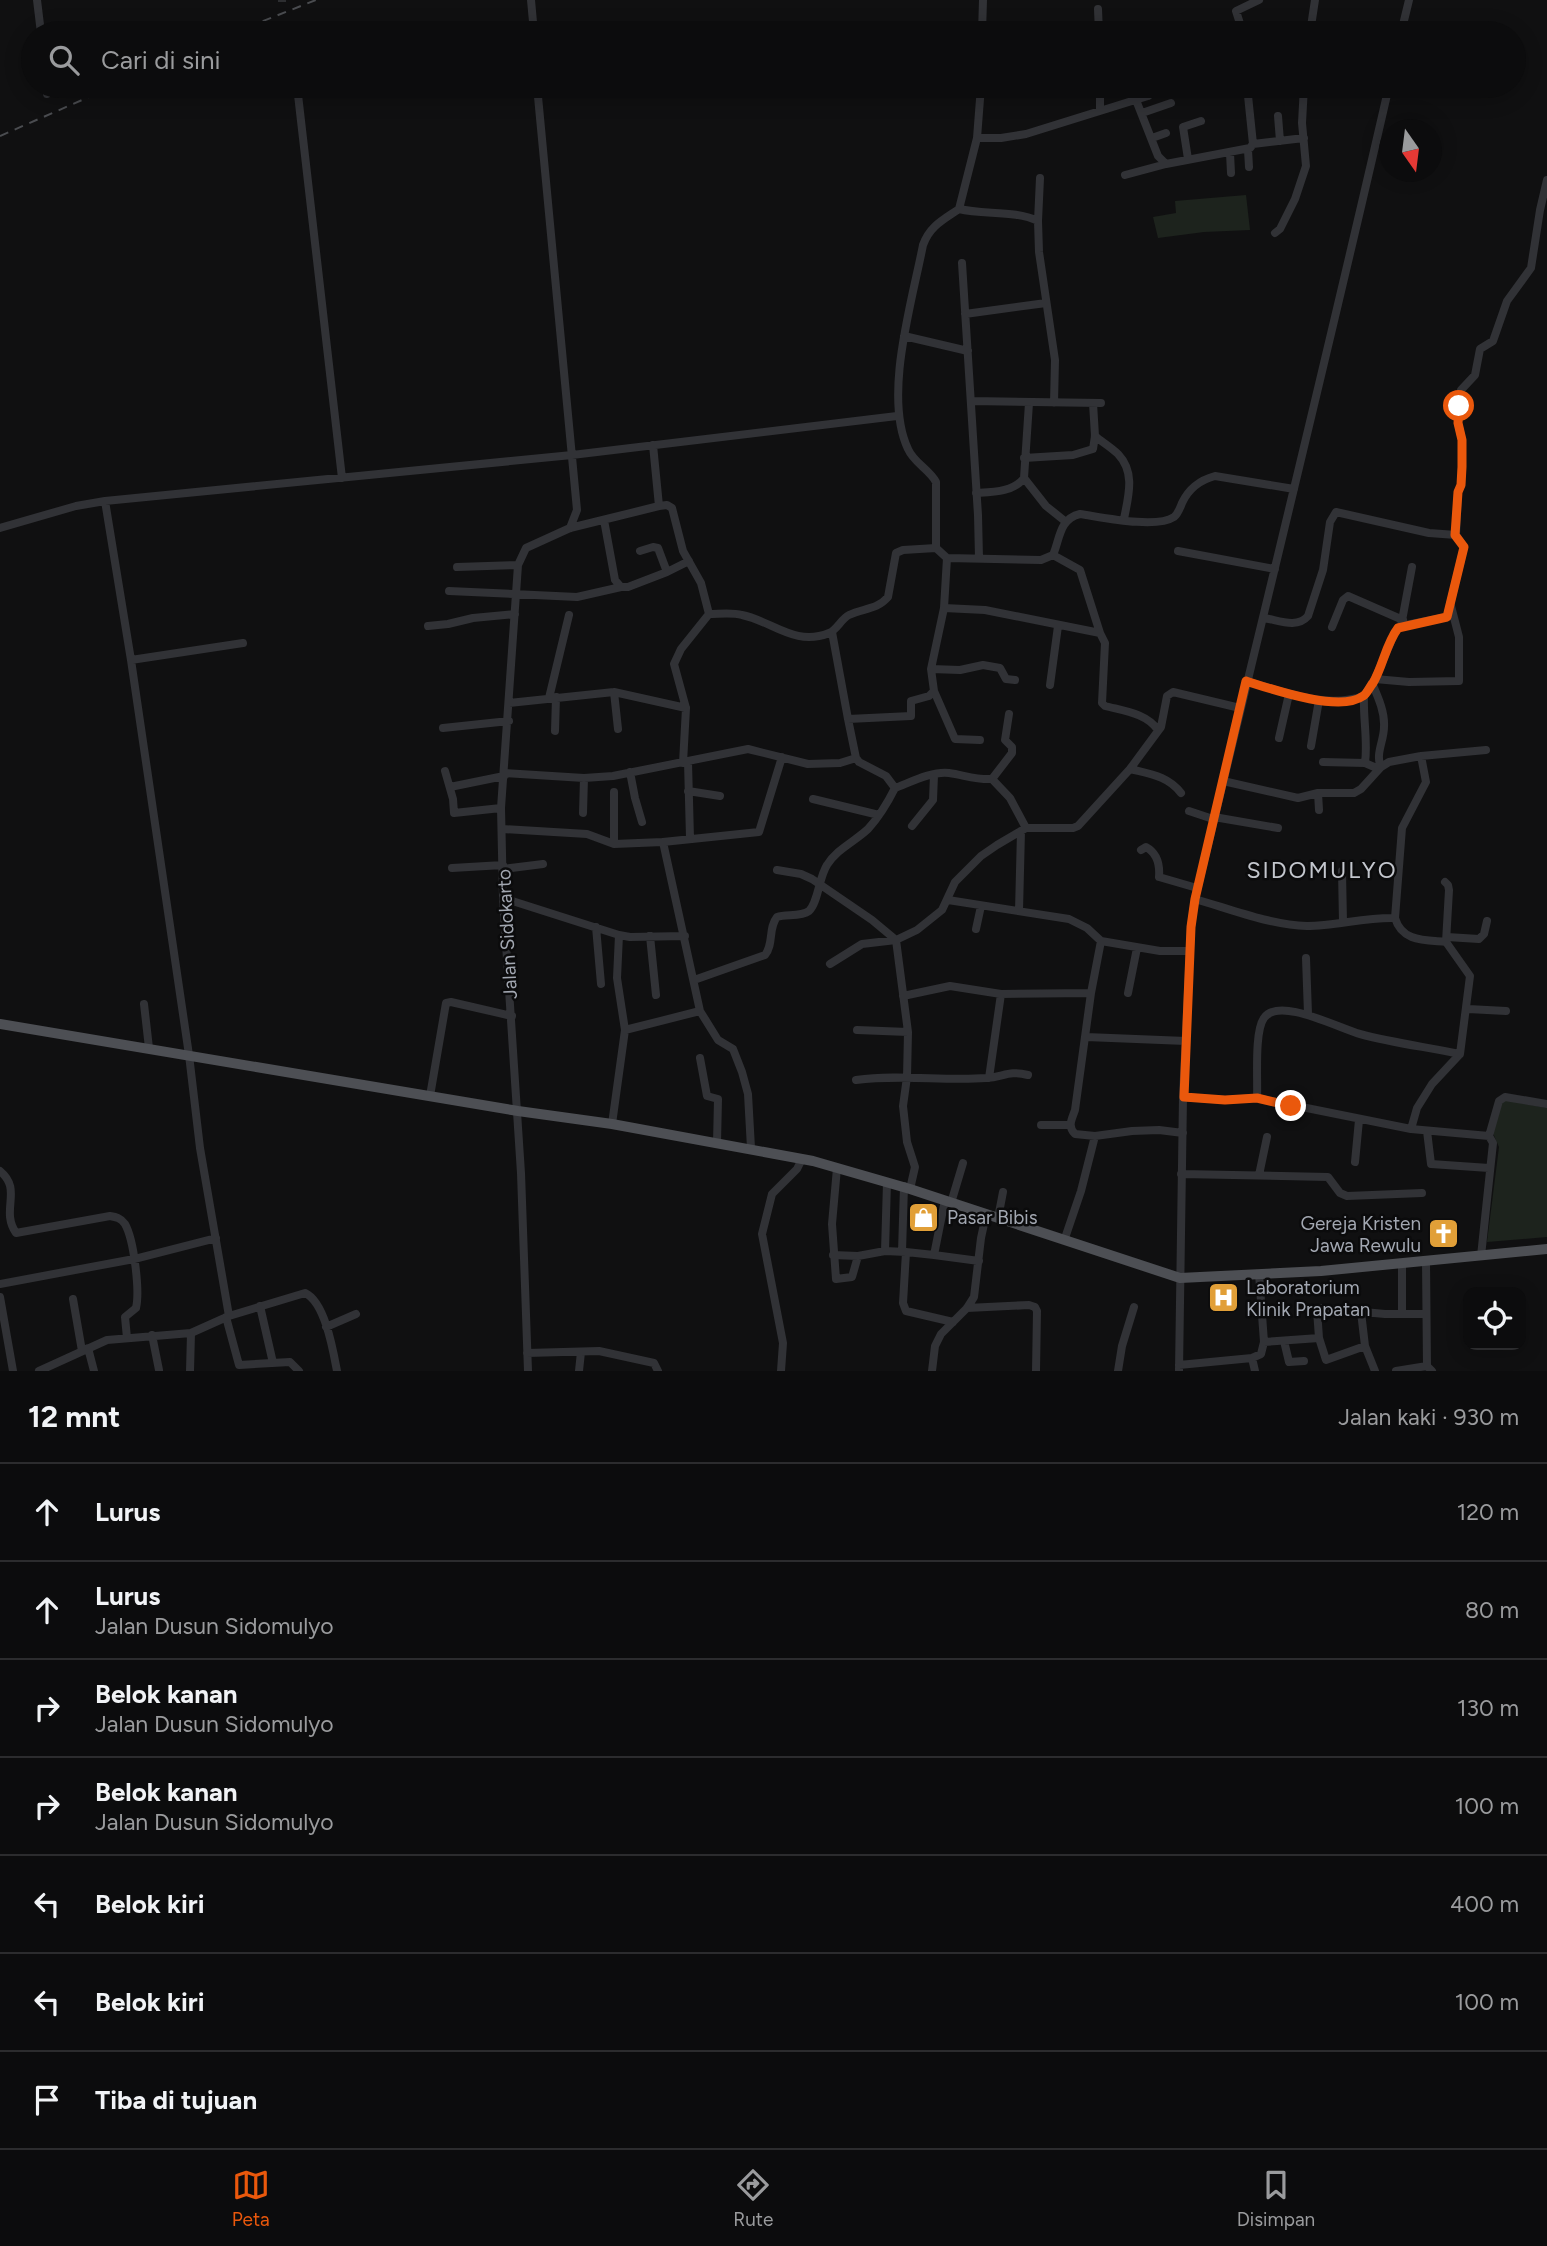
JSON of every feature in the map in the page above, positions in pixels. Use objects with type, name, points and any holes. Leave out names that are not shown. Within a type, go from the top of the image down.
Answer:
[{"type":"main road","points":[[0,1024],[751,1148],[907,1188],[1180,1278],[1402,1263],[1547,1249]]},
{"type":"street","points":[[37,0],[40,21]]},
{"type":"street","points":[[531,0],[533,21]]},
{"type":"street","points":[[983,21],[984,0]]},
{"type":"street","points":[[1239,21],[1236,11],[1258,0]]},
{"type":"street","points":[[1312,21],[1315,0]]},
{"type":"street","points":[[1404,21],[1409,0]]},
{"type":"street","points":[[1098,9],[1098,21]]},
{"type":"street","points":[[298,98],[342,478]]},
{"type":"street","points":[[538,98],[572,455],[576,510],[570,528]]},
{"type":"street","points":[[936,548],[936,482],[915,460],[897,416],[904,336],[923,245],[928,233],[959,209],[977,138],[980,98]]},
{"type":"street","points":[[1100,98],[1100,110]]},
{"type":"street","points":[[977,138],[1026,134],[1141,98]]},
{"type":"street","points":[[1248,98],[1249,167]]},
{"type":"street","points":[[1275,233],[1280,229],[1294,199],[1306,166],[1302,123],[1303,98]]},
{"type":"street","points":[[1259,1274],[1264,1342],[1261,1354],[1252,1358],[1179,1368],[1181,1174],[1190,951],[1195,899],[1324,370],[1386,98]]},
{"type":"street","points":[[1136,100],[1158,156],[1166,164]]},
{"type":"street","points":[[1142,113],[1171,103]]},
{"type":"street","points":[[1278,116],[1280,141]]},
{"type":"street","points":[[1188,159],[1183,126],[1201,121]]},
{"type":"street","points":[[1152,138],[1167,133]]},
{"type":"street","points":[[1125,175],[1188,159],[1304,138]]},
{"type":"street","points":[[1230,153],[1231,173]]},
{"type":"street","points":[[1040,178],[1038,221],[1055,360],[1054,403]]},
{"type":"street","points":[[1332,627],[1343,600],[1348,596],[1402,623],[1445,619],[1449,614],[1464,547],[1455,535],[1462,467],[1462,440],[1458,423],[1461,390],[1475,375],[1480,348],[1493,341],[1507,301],[1531,268],[1547,180]]},
{"type":"street","points":[[959,209],[1030,217],[1038,221]]},
{"type":"street","points":[[961,263],[979,558]]},
{"type":"street","points":[[965,314],[1046,303]]},
{"type":"street","points":[[904,336],[968,351]]},
{"type":"street","points":[[971,401],[1097,403],[1094,447],[1089,451],[1073,455],[1024,458]]},
{"type":"street","points":[[1029,402],[1024,478],[1046,506],[1066,522]]},
{"type":"street","points":[[0,528],[76,506],[105,501],[572,455],[897,416]]},
{"type":"street","points":[[1095,436],[1117,453],[1128,471],[1130,487],[1124,519]]},
{"type":"street","points":[[653,445],[659,506]]},
{"type":"street","points":[[1053,555],[1060,531],[1072,516],[1080,514],[1153,523],[1169,519],[1177,513],[1188,492],[1206,478],[1215,476],[1294,489]]},
{"type":"street","points":[[976,492],[998,491],[1017,485],[1024,478]]},
{"type":"street","points":[[105,501],[131,660],[189,1055],[200,1148],[227,1317],[242,1365],[290,1362],[299,1371]]},
{"type":"street","points":[[457,567],[517,565],[526,548],[570,528],[667,505],[672,508],[683,551],[701,583],[709,614]]},
{"type":"street","points":[[1264,618],[1296,623],[1308,616],[1323,570],[1331,522],[1336,512],[1429,533],[1455,535]]},
{"type":"street","points":[[604,520],[615,580],[621,587]]},
{"type":"street","points":[[640,551],[658,548],[667,572]]},
{"type":"street","points":[[709,614],[740,614],[795,636],[814,636],[832,632],[849,615],[874,608],[888,597],[896,553],[903,550],[936,548],[947,558],[1041,560],[1053,555]]},
{"type":"street","points":[[1178,551],[1275,569]]},
{"type":"street","points":[[1053,555],[1080,570],[1105,643],[1102,703],[1142,716],[1158,730]]},
{"type":"street","points":[[947,558],[944,608],[931,669],[934,691],[955,739],[980,740]]},
{"type":"street","points":[[449,591],[581,597],[628,587],[689,561]]},
{"type":"street","name":"Jalan Sidokarto","points":[[517,565],[509,721],[501,808],[503,898],[512,1016],[528,1371]]},
{"type":"street","points":[[1365,763],[1368,745],[1364,735],[1364,696],[1402,623],[1412,567]]},
{"type":"street","points":[[1374,681],[1459,681],[1459,637],[1451,606]]},
{"type":"street","points":[[944,608],[985,610],[1100,633]]},
{"type":"street","points":[[428,626],[514,614]]},
{"type":"street","points":[[690,838],[685,763],[686,708],[674,664],[681,649],[709,614]]},
{"type":"street","points":[[555,731],[553,698],[569,615]]},
{"type":"street","points":[[1050,685],[1058,626]]},
{"type":"street","points":[[832,632],[856,758],[886,776],[895,788]]},
{"type":"street","points":[[131,660],[243,643]]},
{"type":"street","points":[[931,669],[960,670],[983,665],[1000,668],[1006,679],[1015,680]]},
{"type":"street","points":[[1246,681],[1319,700],[1340,702],[1364,696]]},
{"type":"street","points":[[1374,681],[1384,718],[1378,758],[1380,768]]},
{"type":"street","points":[[848,719],[907,718],[912,714],[911,701],[929,696],[934,691]]},
{"type":"street","points":[[509,703],[614,692],[686,708]]},
{"type":"street","points":[[614,692],[618,729]]},
{"type":"street","points":[[830,964],[862,944],[897,940],[918,930],[942,910],[952,887],[964,871],[981,856],[1023,830],[1076,827],[1130,769],[1161,727],[1167,696],[1173,692],[1240,708]]},
{"type":"street","points":[[1279,738],[1289,694]]},
{"type":"street","points":[[1311,746],[1319,700]]},
{"type":"street","points":[[694,980],[765,956],[770,949],[773,920],[783,915],[808,911],[815,901],[826,866],[840,850],[867,830],[895,788],[934,775],[950,773],[977,780],[992,779],[1012,753],[1012,747],[1005,740],[1009,714]]},
{"type":"street","points":[[443,728],[509,721]]},
{"type":"street","points":[[450,787],[504,775],[584,778],[630,772],[685,763],[748,748],[808,764],[840,763],[856,758]]},
{"type":"street","points":[[1223,781],[1298,799],[1318,793],[1358,792],[1389,762],[1421,756],[1486,751]]},
{"type":"street","points":[[1421,756],[1426,782],[1402,828],[1395,918],[1400,930],[1407,936],[1422,940],[1479,939],[1484,934],[1487,921]]},
{"type":"street","points":[[502,829],[587,834],[614,844],[759,832],[782,757]]},
{"type":"street","points":[[1323,762],[1365,763],[1380,768]]},
{"type":"street","points":[[1130,769],[1163,777],[1181,793]]},
{"type":"street","points":[[445,771],[454,813],[501,808]]},
{"type":"street","points":[[630,772],[642,822]]},
{"type":"street","points":[[912,826],[933,800],[934,775]]},
{"type":"street","points":[[583,813],[584,778]]},
{"type":"street","points":[[992,779],[1010,798],[1023,830],[1019,911]]},
{"type":"street","points":[[688,791],[720,796]]},
{"type":"street","points":[[614,792],[614,844]]},
{"type":"street","points":[[1318,793],[1319,810]]},
{"type":"street","points":[[813,799],[879,815]]},
{"type":"street","points":[[1189,811],[1213,818],[1278,828]]},
{"type":"street","points":[[663,842],[700,1011],[718,1040],[733,1049],[736,1054],[748,1094],[751,1148]]},
{"type":"street","points":[[1141,850],[1146,846],[1153,852],[1158,861],[1159,877],[1197,888]]},
{"type":"street","points":[[452,868],[543,863]]},
{"type":"street","points":[[777,870],[801,874],[872,920],[897,940],[908,1032],[903,1106],[907,1142],[915,1167],[907,1188],[903,1303],[906,1311],[953,1322]]},
{"type":"street","points":[[1342,872],[1343,922]]},
{"type":"street","points":[[1411,1129],[1417,1108],[1432,1084],[1460,1054],[1468,1009],[1470,976],[1446,939],[1448,884],[1445,882]]},
{"type":"street","points":[[503,898],[619,934],[685,936]]},
{"type":"street","points":[[1195,899],[1308,926],[1374,917],[1395,918]]},
{"type":"street","points":[[948,900],[1069,919],[1101,941],[1137,948],[1190,951]]},
{"type":"street","points":[[976,929],[981,906]]},
{"type":"street","points":[[596,928],[601,984]]},
{"type":"street","points":[[612,1124],[625,1030],[617,978],[619,934]]},
{"type":"street","points":[[650,936],[656,995]]},
{"type":"street","points":[[1101,941],[1075,1110],[1070,1125],[1075,1134],[1095,1136],[1132,1131],[1183,1133]]},
{"type":"street","points":[[1128,993],[1137,948]]},
{"type":"street","points":[[1306,958],[1308,1014]]},
{"type":"street","points":[[903,996],[950,985],[1001,994],[1091,993]]},
{"type":"street","points":[[989,1078],[1001,994]]},
{"type":"street","points":[[430,1096],[446,1003],[512,1016]]},
{"type":"street","points":[[144,1004],[149,1048]]},
{"type":"street","points":[[1468,1009],[1506,1011]]},
{"type":"street","points":[[625,1030],[700,1011]]},
{"type":"street","points":[[1257,1098],[1259,1030],[1262,1019],[1276,1011],[1308,1014],[1359,1034],[1460,1054]]},
{"type":"street","points":[[856,1030],[908,1032]]},
{"type":"street","points":[[1086,1037],[1186,1041]]},
{"type":"street","points":[[700,1058],[707,1096],[718,1099],[717,1143]]},
{"type":"street","points":[[856,1080],[878,1077],[989,1078],[1015,1072],[1028,1075]]},
{"type":"street","points":[[1184,1097],[1225,1100],[1257,1098],[1411,1129],[1489,1136]]},
{"type":"street","points":[[1481,1256],[1493,1143],[1489,1136],[1501,1098],[1511,1097],[1547,1104]]},
{"type":"street","points":[[1355,1163],[1359,1119]]},
{"type":"street","points":[[1041,1125],[1070,1125]]},
{"type":"street","points":[[1427,1131],[1431,1164],[1489,1168]]},
{"type":"street","points":[[1065,1238],[1095,1136]]},
{"type":"street","points":[[1259,1175],[1267,1137]]},
{"type":"street","points":[[781,1371],[783,1343],[762,1234],[772,1194],[797,1169],[802,1159]]},
{"type":"street","points":[[934,1255],[948,1201],[964,1163]]},
{"type":"street","points":[[837,1168],[833,1205],[834,1276],[839,1280],[853,1276],[858,1256]]},
{"type":"street","points":[[0,1171],[6,1176],[10,1188],[4,1206],[6,1219],[16,1233],[110,1216],[118,1217],[124,1223],[134,1259],[138,1294],[136,1308],[125,1317],[127,1338]]},
{"type":"street","points":[[1181,1174],[1328,1178],[1340,1193],[1347,1196],[1422,1193]]},
{"type":"street","points":[[885,1251],[887,1182]]},
{"type":"street","points":[[932,1371],[935,1346],[941,1334],[974,1297],[979,1261],[992,1216],[1003,1192]]},
{"type":"street","points":[[0,1284],[134,1259],[216,1238]]},
{"type":"street","points":[[833,1255],[858,1256],[885,1251],[979,1261]]},
{"type":"street","points":[[1396,1371],[1430,1368],[1426,1261]]},
{"type":"street","points":[[1402,1263],[1402,1314]]},
{"type":"street","points":[[39,1371],[107,1340],[191,1333],[227,1317],[305,1293],[317,1302],[337,1371]]},
{"type":"street","points":[[0,1297],[2,1332],[13,1371]]},
{"type":"street","points":[[73,1299],[85,1349],[94,1371]]},
{"type":"street","points":[[260,1306],[273,1363]]},
{"type":"street","points":[[967,1308],[1035,1307],[1036,1371]]},
{"type":"street","points":[[1118,1371],[1122,1346],[1135,1307]]},
{"type":"street","points":[[1364,1346],[1326,1360],[1319,1338],[1316,1312],[1318,1308],[1426,1314]]},
{"type":"street","points":[[1361,1312],[1364,1346],[1375,1371]]},
{"type":"street","points":[[326,1327],[356,1314]]},
{"type":"street","points":[[190,1371],[191,1333]]},
{"type":"street","points":[[152,1335],[159,1370]]},
{"type":"street","points":[[1264,1342],[1319,1338]]},
{"type":"street","points":[[1284,1341],[1289,1362],[1304,1361]]},
{"type":"street","points":[[527,1353],[600,1351],[649,1362],[656,1365],[658,1371]]},
{"type":"street","points":[[579,1371],[581,1352]]},
{"type":"street","points":[[1252,1358],[1255,1371]]},
{"type":"street","points":[[1236,1359],[1238,1371]]},
{"type":"shaded area","points":[[1246,195],[1250,230],[1158,238],[1153,217],[1176,213],[1175,201]]},
{"type":"shaded area","points":[[1499,1099],[1547,1108],[1547,1237],[1487,1242],[1499,1147],[1492,1131]]},
{"type":"railway","points":[[263,21],[316,0]]},
{"type":"railway","points":[[0,136],[87,98]]},
{"type":"place","name":"Pasar Bibis","points":[[924,1217]]},
{"type":"place","name":"Gereja Kristen Jawa Rewulu","points":[[1444,1234]]},
{"type":"place","name":"Laboratorium Klinik Prapatan","points":[[1223,1298]]},
{"type":"district","name":"SIDOMULYO","points":[[1322,870]]},
{"type":"route","points":[[1291,1106],[1257,1098],[1225,1100],[1184,1097],[1191,927],[1204,854],[1246,681],[1319,700],[1340,702],[1364,696],[1375,679],[1398,628],[1445,619],[1449,614],[1464,547],[1455,535],[1462,467],[1459,406]]}]
